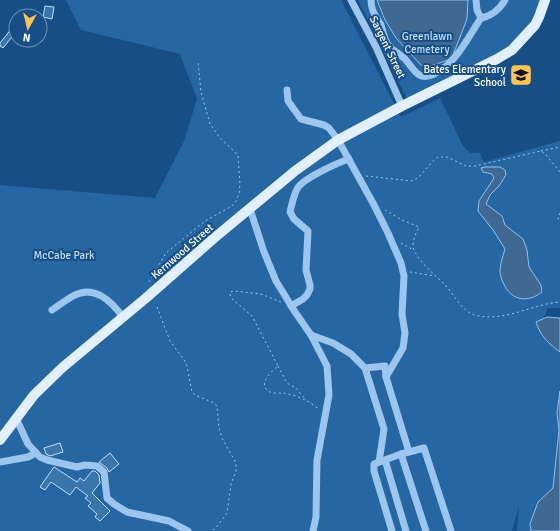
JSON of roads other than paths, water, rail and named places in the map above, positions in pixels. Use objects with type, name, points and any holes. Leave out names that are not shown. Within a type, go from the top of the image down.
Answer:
[{"type":"main road","name":"Kernwood Street","points":[[1,437],[34,396],[63,367],[295,171],[338,140],[402,106],[492,62],[512,50],[535,25],[545,0]]},
{"type":"street","name":"Sargent Street","points":[[351,0],[376,47],[402,106]]},
{"type":"street","points":[[371,0],[373,13],[380,23],[387,42],[405,59],[414,72],[427,77],[434,75],[445,68],[453,60],[481,18],[498,9],[505,0]]},
{"type":"street","points":[[476,0],[477,10],[481,18]]},
{"type":"street","points":[[287,90],[288,101],[301,119],[324,125],[329,128],[338,140],[388,233],[401,263],[404,276],[402,314],[405,333],[403,348],[386,377]]},
{"type":"street","points":[[291,306],[307,295],[310,285],[306,270],[308,231],[294,219],[290,212],[297,190],[303,183],[325,169],[349,159]]},
{"type":"street","points":[[250,209],[276,281],[311,335],[327,366],[329,395],[317,460],[316,517],[313,531]]},
{"type":"street","points":[[52,310],[74,295],[87,291],[96,292],[108,300],[116,307],[123,317]]},
{"type":"street","points":[[311,335],[351,354],[365,368],[384,429],[382,461],[406,531]]},
{"type":"street","points":[[365,368],[385,366],[386,377],[426,531]]},
{"type":"street","points":[[16,418],[28,444],[40,457],[76,467],[85,465],[97,466],[104,472],[108,498],[114,504],[127,512],[168,521],[188,531]]},
{"type":"street","points":[[392,531],[374,471],[374,464],[424,448],[451,531]]},
{"type":"street","points":[[0,462],[28,457],[36,453]]},
{"type":"place","name":"Bates Elementary School","points":[[521,75]]},
{"type":"park label","name":"Greenlawn Cemetery","points":[[427,42]]},
{"type":"park label","name":"McCabe Park","points":[[64,255]]}]
